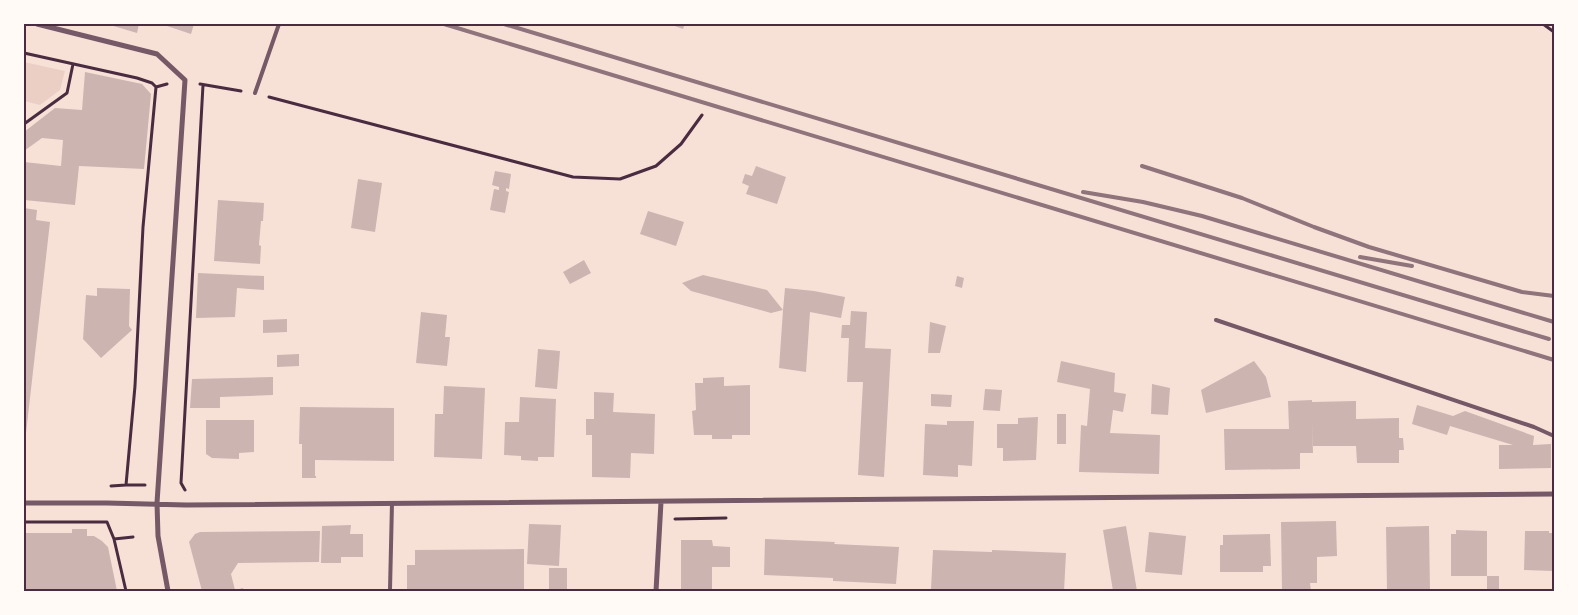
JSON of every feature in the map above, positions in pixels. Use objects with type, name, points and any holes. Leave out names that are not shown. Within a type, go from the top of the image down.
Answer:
[{"type":"street","points":[[36,24],[157,54],[185,80],[157,503],[158,536],[168,591]]},
{"type":"street","points":[[24,503],[157,503],[186,505],[392,504],[1554,494]]},
{"type":"street","points":[[656,591],[661,502]]},
{"type":"lane","points":[[255,93],[279,24]]},
{"type":"lane","points":[[1216,320],[1524,424],[1554,436]]},
{"type":"lane","points":[[390,591],[392,504]]},
{"type":"path","points":[[1543,24],[1554,32]]},
{"type":"path","points":[[24,53],[137,78],[152,83],[156,87],[143,227],[135,386],[126,485],[107,486]]},
{"type":"path","points":[[24,124],[66,93],[73,64]]},
{"type":"path","points":[[185,80],[203,85],[255,93],[574,177],[620,179],[656,166],[681,144],[702,115]]},
{"type":"path","points":[[186,492],[182,484],[203,85]]},
{"type":"path","points":[[24,522],[106,522],[114,539],[126,591]]},
{"type":"path","points":[[114,539],[134,537]]},
{"type":"shaded area","points":[[24,62],[65,71],[60,90],[40,105],[24,101]]},
{"type":"building","points":[[110,24],[139,24],[137,33]]},
{"type":"building","points":[[168,24],[194,24],[191,34],[167,26]]},
{"type":"building","points":[[669,24],[685,24],[683,29]]},
{"type":"building","points":[[85,72],[142,84],[151,94],[144,169],[79,166],[75,205],[24,200],[24,162],[61,166],[63,140],[42,138],[24,151],[24,132],[55,108],[82,110]]},
{"type":"building","points":[[756,166],[786,177],[777,204],[746,194],[749,186],[742,183],[745,174],[752,176]]},
{"type":"building","points":[[495,171],[511,174],[509,189],[506,188],[506,191],[509,192],[505,213],[490,210],[494,189],[499,190],[499,187],[492,185]]},
{"type":"building","points":[[358,179],[382,183],[375,232],[351,228]]},
{"type":"building","points":[[218,200],[264,203],[259,245],[261,246],[260,264],[214,261]]},
{"type":"building","points":[[24,208],[37,210],[36,220],[50,222],[25,442],[24,442]]},
{"type":"building","points":[[648,211],[684,222],[676,246],[640,234]]},
{"type":"building","points":[[584,260],[591,273],[570,284],[563,272]]},
{"type":"building","points":[[198,273],[264,276],[264,290],[237,288],[235,317],[196,318]]},
{"type":"building","points":[[703,275],[767,290],[783,310],[771,313],[691,291],[682,283]]},
{"type":"building","points":[[957,276],[964,278],[962,288],[955,286]]},
{"type":"building","points":[[97,288],[130,289],[129,326],[132,330],[101,358],[83,339],[86,295],[97,296]]},
{"type":"building","points":[[785,288],[845,297],[841,318],[810,312],[806,372],[779,368]]},
{"type":"building","points":[[851,311],[867,312],[865,348],[891,349],[884,477],[858,475],[863,382],[847,382],[849,338],[841,338],[842,325],[850,325]]},
{"type":"building","points":[[421,312],[447,315],[445,337],[450,337],[447,366],[416,363]]},
{"type":"building","points":[[287,319],[287,332],[263,333],[263,320]]},
{"type":"building","points":[[930,322],[946,326],[940,353],[928,353]]},
{"type":"building","points":[[538,349],[560,351],[557,389],[535,387]]},
{"type":"building","points":[[299,354],[299,366],[277,367],[277,355]]},
{"type":"building","points":[[1061,361],[1115,373],[1114,392],[1126,394],[1123,412],[1113,410],[1110,433],[1160,435],[1159,474],[1079,472],[1081,425],[1087,426],[1090,389],[1057,382]]},
{"type":"building","points":[[1254,361],[1266,377],[1271,397],[1206,413],[1201,390]]},
{"type":"building","points":[[273,377],[273,395],[220,397],[220,408],[190,408],[192,379]]},
{"type":"building","points":[[724,377],[724,386],[750,385],[750,435],[732,435],[732,439],[712,439],[712,435],[694,435],[692,411],[696,410],[695,383],[703,383],[703,378]]},
{"type":"building","points":[[1152,384],[1170,388],[1168,415],[1151,414]]},
{"type":"building","points":[[444,386],[485,388],[482,459],[434,457],[435,414],[443,414]]},
{"type":"building","points":[[985,389],[1002,390],[1000,411],[983,410]]},
{"type":"building","points":[[594,392],[614,393],[613,412],[655,414],[654,454],[631,453],[630,478],[592,477],[592,435],[586,435],[586,419],[594,419]]},
{"type":"building","points":[[931,394],[952,395],[951,407],[931,406]]},
{"type":"building","points":[[520,397],[556,399],[554,457],[538,457],[538,461],[521,460],[521,456],[504,455],[505,422],[519,422]]},
{"type":"building","points":[[1312,400],[1312,402],[1356,401],[1356,419],[1399,418],[1399,438],[1403,438],[1404,450],[1399,450],[1399,463],[1357,463],[1356,446],[1313,446],[1312,420],[1313,453],[1300,453],[1300,469],[1225,470],[1224,429],[1289,429],[1288,401]]},
{"type":"building","points":[[1417,405],[1453,416],[1465,411],[1534,436],[1533,445],[1551,444],[1551,468],[1499,469],[1499,445],[1513,445],[1450,426],[1447,435],[1412,424]]},
{"type":"building","points":[[300,407],[394,408],[394,461],[315,460],[316,478],[302,478],[302,444],[299,444]]},
{"type":"building","points":[[1057,414],[1066,414],[1066,444],[1057,444]]},
{"type":"building","points":[[1038,417],[1036,460],[1003,461],[1003,448],[997,448],[997,424],[1018,424],[1018,418]]},
{"type":"building","points":[[206,420],[254,420],[254,452],[239,453],[239,459],[212,458],[206,454]]},
{"type":"building","points":[[947,421],[974,421],[972,466],[958,465],[958,477],[923,475],[925,424],[947,425]]},
{"type":"building","points":[[1336,521],[1337,556],[1317,557],[1317,583],[1310,583],[1311,591],[1282,591],[1281,522]]},
{"type":"building","points":[[529,524],[561,525],[559,566],[527,564]]},
{"type":"building","points":[[351,525],[350,534],[363,534],[363,557],[341,557],[341,563],[321,563],[322,526]]},
{"type":"building","points":[[1126,526],[1137,591],[1113,591],[1103,530]]},
{"type":"building","points":[[1429,526],[1430,591],[1387,591],[1386,527]]},
{"type":"building","points":[[72,529],[87,529],[87,536],[94,536],[108,547],[117,591],[24,591],[24,533],[72,533]]},
{"type":"building","points":[[1456,530],[1487,531],[1487,576],[1451,576],[1451,534],[1456,534]]},
{"type":"building","points":[[320,531],[319,562],[238,563],[231,574],[235,590],[243,588],[244,591],[202,591],[189,542],[195,534],[200,532]]},
{"type":"building","points":[[1525,531],[1549,531],[1549,533],[1554,533],[1554,571],[1524,570]]},
{"type":"building","points":[[1149,532],[1186,536],[1182,575],[1145,572]]},
{"type":"building","points":[[1270,534],[1271,566],[1263,566],[1263,572],[1220,572],[1220,545],[1223,545],[1223,535]]},
{"type":"building","points":[[765,539],[899,547],[896,584],[833,581],[833,578],[764,575]]},
{"type":"building","points":[[681,540],[712,540],[713,546],[730,547],[730,567],[712,567],[712,591],[681,591]]},
{"type":"building","points":[[524,549],[524,591],[407,590],[407,565],[415,565],[415,550]]},
{"type":"building","points":[[933,550],[1066,553],[1064,591],[931,589]]},
{"type":"building","points":[[549,568],[567,568],[567,591],[549,591]]},
{"type":"building","points":[[1487,576],[1499,576],[1499,591],[1487,591]]},
{"type":"railway","points":[[444,24],[1554,360]]},
{"type":"railway","points":[[504,24],[1549,339]]},
{"type":"railway","points":[[1142,166],[1242,198],[1369,247],[1522,292],[1554,296]]},
{"type":"railway","points":[[1083,192],[1143,202],[1202,216],[1554,322]]},
{"type":"railway","points":[[1360,257],[1412,266]]}]
